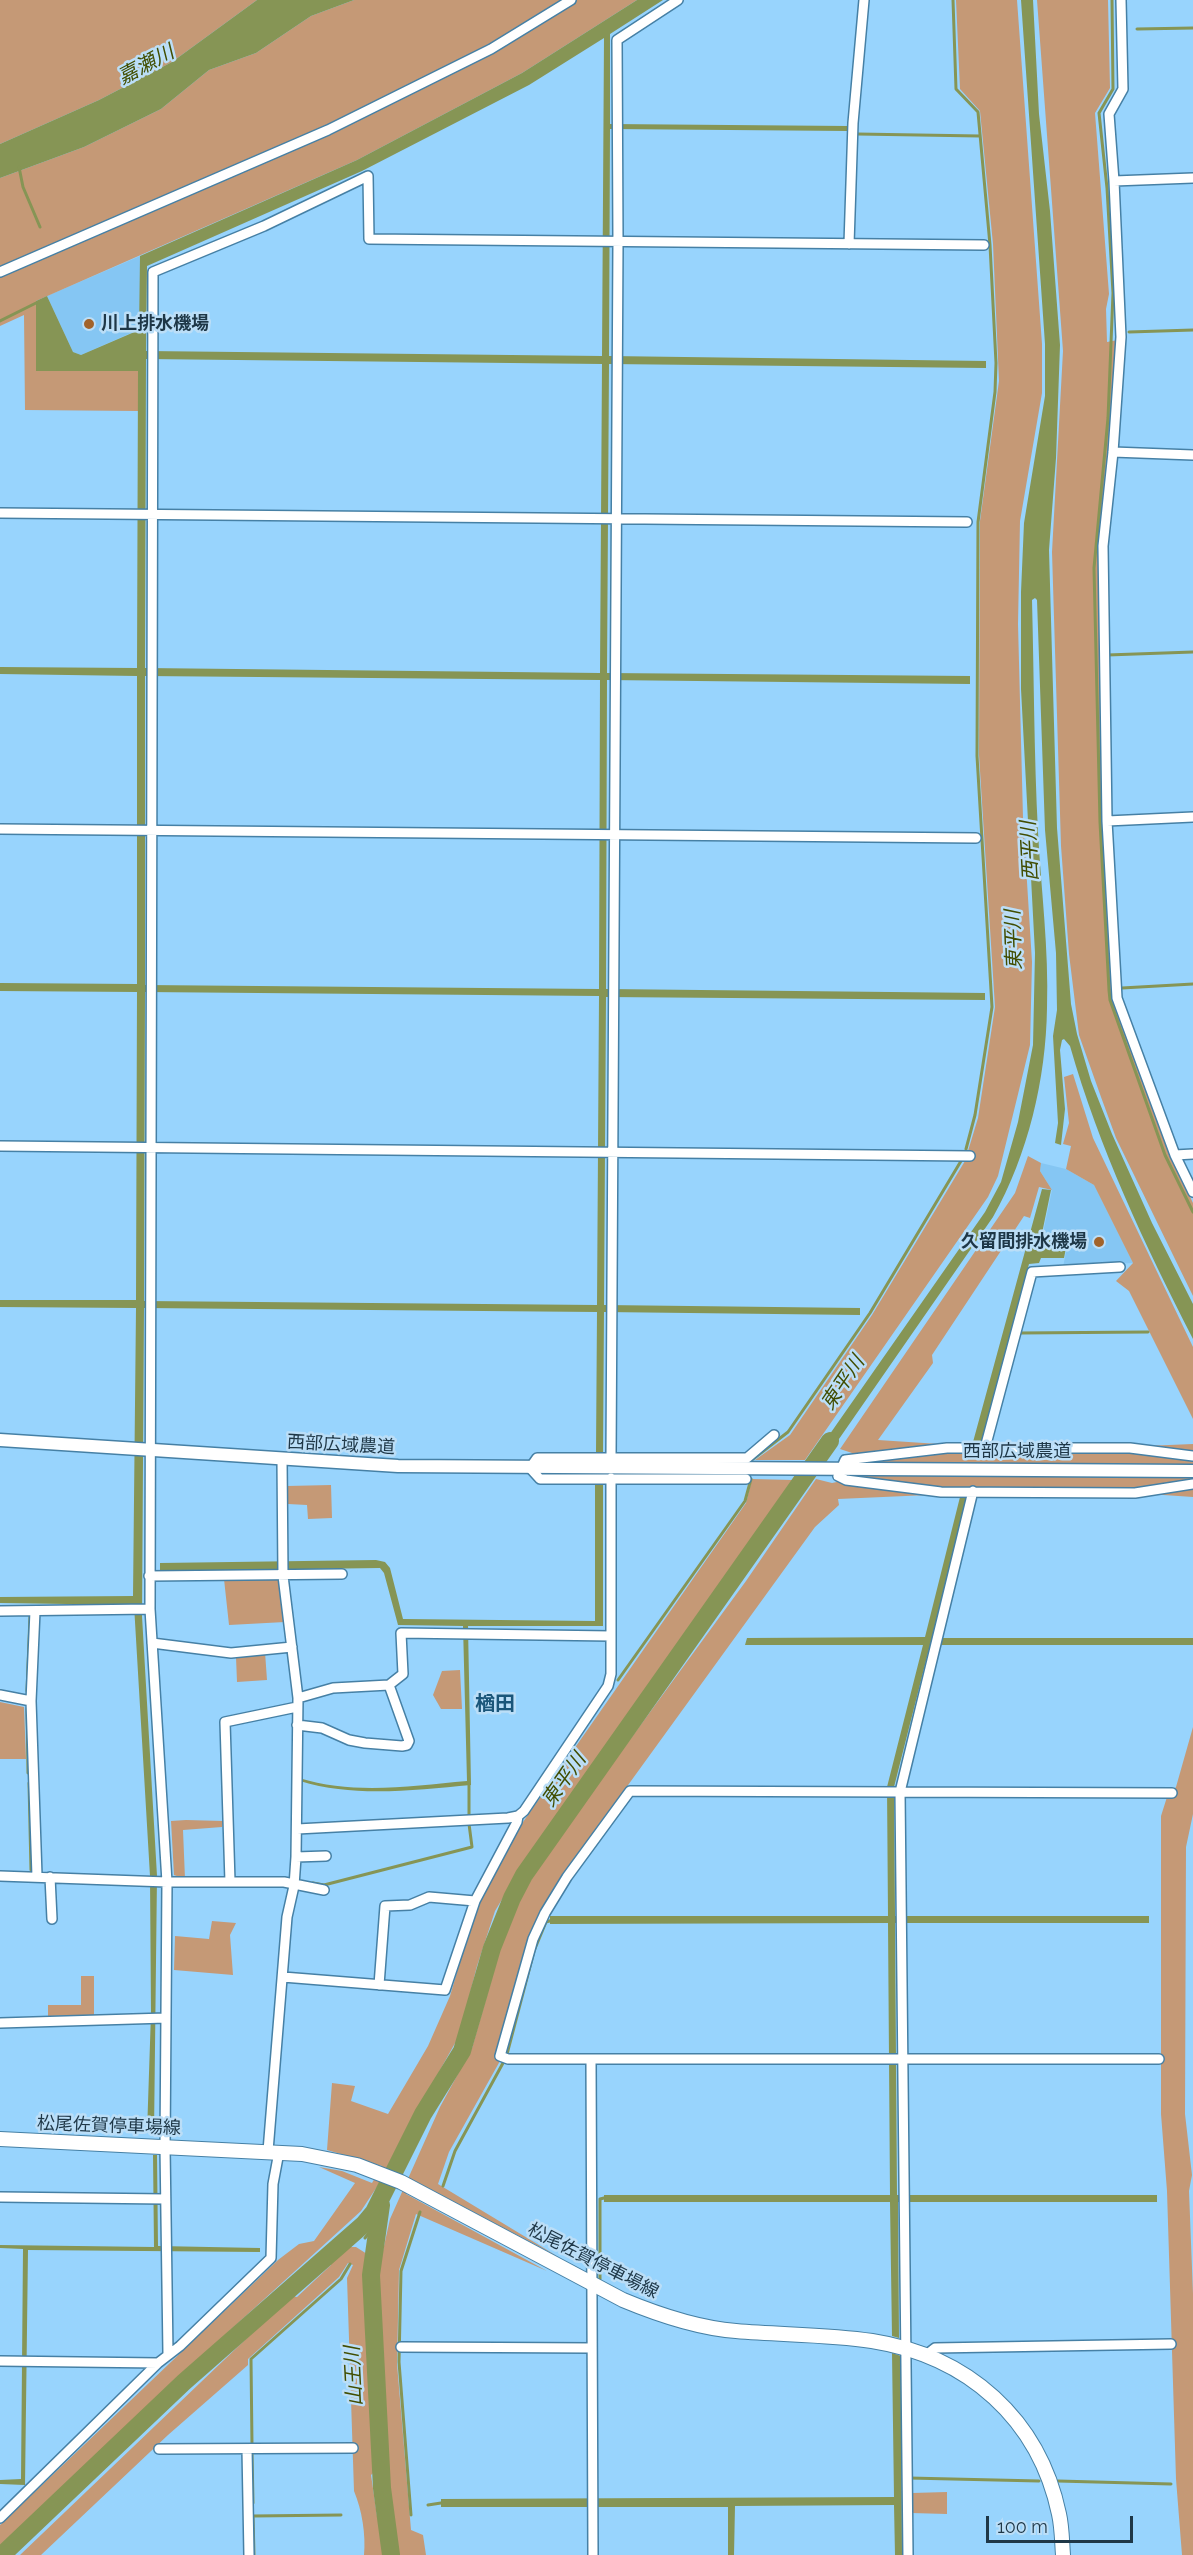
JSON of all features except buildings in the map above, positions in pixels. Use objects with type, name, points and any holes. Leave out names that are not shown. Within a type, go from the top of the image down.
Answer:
[{"type":"main road","name":"松尾佐賀停車場線","points":[[0,2139],[273,2152],[321,2157],[374,2170],[415,2189],[592,2284],[659,2315],[734,2331],[863,2340],[926,2355],[974,2380],[1001,2403],[1024,2430],[1050,2479],[1060,2516],[1063,2555]]},
{"type":"street","points":[[0,272],[328,130],[491,49],[571,0]]},
{"type":"street","points":[[611,1458],[609,1152],[613,999],[611,835],[615,682],[613,519],[617,366],[615,242],[617,40],[678,0]]},
{"type":"street","points":[[849,244],[853,123],[864,0]]},
{"type":"street","points":[[1121,0],[1123,89],[1109,114],[1121,338],[1113,452],[1102,546],[1107,821],[1117,998],[1175,1155],[1193,1192]]},
{"type":"street","points":[[168,2354],[166,2249],[159,2198],[165,2147],[164,1882],[152,1643],[147,1609],[150,1576],[149,1147],[153,273],[264,226],[368,176],[369,239],[984,245]]},
{"type":"street","points":[[1114,181],[1193,178]]},
{"type":"street","points":[[1113,452],[1193,455]]},
{"type":"street","points":[[0,513],[967,522]]},
{"type":"street","points":[[1107,821],[1193,817]]},
{"type":"street","points":[[0,829],[976,838]]},
{"type":"street","points":[[0,1146],[970,1156]]},
{"type":"street","points":[[1175,1155],[1193,1154]]},
{"type":"street","points":[[985,1448],[1032,1272],[1120,1267]]},
{"type":"street","points":[[746,1479],[540,1479],[530,1468],[537,1458],[747,1458],[774,1435]]},
{"type":"street","name":"西部広域農道","points":[[0,1440],[398,1466],[1193,1471]]},
{"type":"street","points":[[1193,1456],[1131,1448],[946,1448],[845,1460],[838,1476],[846,1480],[941,1492],[1135,1493],[1193,1484]]},
{"type":"street","points":[[0,2518],[158,2363],[180,2346],[271,2258],[273,2152],[283,1977],[287,1917],[294,1886],[297,1829],[297,1702],[282,1559],[282,1459]]},
{"type":"street","points":[[297,1829],[518,1816],[524,1811],[608,1686],[611,1674],[611,1478]]},
{"type":"street","points":[[908,2555],[904,2348],[900,1792],[974,1491]]},
{"type":"street","points":[[150,1576],[342,1574]]},
{"type":"street","points":[[0,1611],[147,1609]]},
{"type":"street","points":[[35,1611],[31,1701],[37,1876]]},
{"type":"street","points":[[230,1882],[225,1722],[297,1702],[333,1688],[389,1685],[403,1674],[401,1632],[611,1636]]},
{"type":"street","points":[[152,1643],[231,1653],[292,1647]]},
{"type":"street","points":[[297,1725],[322,1728],[349,1740],[365,1743],[402,1746],[407,1744],[409,1741],[389,1685]]},
{"type":"street","points":[[0,1695],[31,1701]]},
{"type":"street","points":[[1159,2059],[508,2059],[500,2056],[500,2051],[533,1939],[545,1913],[567,1877],[630,1791],[1172,1793]]},
{"type":"street","points":[[283,1977],[445,1990],[475,1901],[517,1822],[518,1816]]},
{"type":"street","points":[[296,1857],[326,1856]]},
{"type":"street","points":[[0,1876],[164,1882],[284,1882],[294,1886],[324,1890]]},
{"type":"street","points":[[50,1877],[52,1919]]},
{"type":"street","points":[[379,1984],[385,1906],[410,1905],[429,1897],[475,1901]]},
{"type":"street","points":[[0,2023],[163,2018]]},
{"type":"street","points":[[591,2059],[593,2555]]},
{"type":"street","points":[[0,2197],[159,2198]]},
{"type":"street","points":[[926,2355],[934,2348],[1171,2344]]},
{"type":"street","points":[[401,2347],[592,2348]]},
{"type":"street","points":[[0,2361],[158,2363]]},
{"type":"street","points":[[159,2449],[353,2448]]},
{"type":"street","points":[[247,2449],[249,2555]]},
{"type":"shaded area","points":[[0,0],[257,0],[172,62],[99,100],[0,144]]},
{"type":"shaded area","points":[[354,0],[637,0],[522,73],[357,160],[36,301],[36,370],[138,371],[138,411],[25,410],[24,315],[0,326],[0,178],[84,147],[161,109],[209,70],[256,53],[311,16]]},
{"type":"shaded area","points":[[956,0],[1017,0],[1042,344],[1042,393],[1020,521],[1018,624],[1023,818],[1032,962],[1030,1045],[998,1176],[988,1197],[805,1460],[755,1460],[790,1435],[872,1315],[965,1161],[978,1118],[995,1007],[979,755],[980,521],[999,381],[993,244],[980,111],[960,89]]},
{"type":"shaded area","points":[[1037,0],[1108,0],[1110,88],[1095,113],[1109,294],[1106,309],[1107,342],[1118,340],[1110,452],[1099,545],[1104,820],[1113,999],[1169,1153],[1193,1203],[1193,1296],[1116,1138],[1101,1097],[1079,1035],[1069,954],[1061,846],[1052,552],[1063,351]]},
{"type":"shaded area","points":[[140,256],[140,329],[81,355],[73,352],[47,296]]},
{"type":"shaded area","points":[[1073,1074],[1093,1138],[1193,1347],[1193,1419],[1129,1291],[1116,1281],[1133,1263],[1094,1185],[1066,1169],[1071,1146],[1063,1144],[1069,1123],[1064,1077]]},
{"type":"shaded area","points":[[1028,1156],[1041,1163],[1040,1171],[1052,1190],[1039,1187],[1030,1218],[1024,1216],[932,1355],[933,1363],[878,1440],[939,1444],[944,1452],[1131,1453],[1145,1446],[1193,1444],[1193,1497],[1149,1494],[1129,1488],[939,1487],[928,1495],[838,1499],[839,1505],[815,1527],[560,1879],[530,1935],[496,2053],[500,2061],[449,2152],[438,2184],[557,2256],[413,2180],[406,2194],[547,2271],[416,2214],[399,2270],[397,2364],[411,2530],[423,2535],[426,2555],[397,2555],[387,2473],[376,2282],[390,2219],[440,2107],[472,2048],[505,1932],[526,1888],[552,1846],[746,1581],[816,1479],[832,1483],[861,1477],[864,1463],[855,1454],[840,1449],[1015,1193]]},
{"type":"shaded area","points":[[1041,1163],[1066,1169],[1094,1185],[1133,1263],[1063,1267],[1067,1247],[1058,1240],[1042,1237],[1052,1190],[1040,1171]]},
{"type":"shaded area","points":[[752,1479],[793,1480],[533,1848],[495,1911],[477,1966],[459,2036],[411,2122],[390,2167],[361,2211],[183,2373],[0,2548],[0,2525],[278,2260],[299,2244],[314,2241],[355,2183],[319,2167],[342,2171],[372,2183],[382,2166],[327,2150],[332,2083],[355,2086],[351,2101],[388,2114],[428,2046],[450,1996],[477,1904],[523,1822],[746,1503]]},
{"type":"shaded area","points":[[331,1485],[332,1518],[308,1519],[307,1505],[288,1504],[287,1486]]},
{"type":"shaded area","points":[[280,1578],[285,1622],[229,1625],[224,1579]]},
{"type":"shaded area","points":[[265,1652],[267,1680],[237,1682],[236,1657]]},
{"type":"shaded area","points":[[460,1670],[462,1709],[441,1709],[433,1695],[442,1671]]},
{"type":"shaded area","points":[[0,1702],[24,1707],[26,1759],[0,1759]]},
{"type":"shaded area","points":[[1193,1727],[1193,1814],[1186,1847],[1185,2114],[1192,2175],[1189,2191],[1193,2294],[1193,2555],[1182,2555],[1176,2479],[1167,2191],[1161,2114],[1161,1816],[1167,1797],[1176,1787]]},
{"type":"shaded area","points":[[171,1821],[223,1821],[222,1827],[183,1830],[185,1879],[174,1875]]},
{"type":"shaded area","points":[[212,1921],[236,1923],[230,1935],[233,1975],[174,1970],[175,1936],[209,1939]]},
{"type":"shaded area","points":[[81,1976],[94,1976],[94,2015],[48,2016],[48,2005],[81,2005]]},
{"type":"shaded area","points":[[347,2247],[356,2247],[367,2254],[376,2470],[371,2475],[385,2555],[364,2555],[363,2523],[354,2491],[347,2278],[353,2265],[348,2263],[339,2277],[248,2359],[248,2365],[168,2435],[41,2555],[20,2555],[291,2296],[297,2297],[331,2265],[331,2260]]},
{"type":"shaded area","points":[[947,2492],[947,2514],[911,2513],[912,2493]]},
{"type":"water","points":[[257,0],[354,0],[311,16],[256,53],[209,70],[161,109],[84,147],[0,178],[0,144],[99,100],[172,62]]},
{"type":"water","points":[[637,0],[663,0],[610,34],[610,124],[848,126],[848,131],[610,129],[609,356],[986,361],[986,368],[609,364],[607,673],[970,676],[970,684],[607,680],[606,989],[985,993],[985,1000],[606,997],[604,1305],[860,1308],[860,1315],[604,1312],[603,1452],[596,1452],[597,1312],[144,1308],[142,1616],[157,1876],[154,2133],[147,2133],[151,2013],[150,1876],[134,1605],[0,1603],[0,1597],[133,1596],[136,1308],[0,1307],[0,1300],[136,1300],[137,992],[0,991],[0,983],[137,984],[137,676],[0,674],[0,667],[137,668],[138,371],[36,371],[36,301],[47,296],[73,352],[81,355],[139,330],[140,256],[357,160],[522,73]],"holes":[[[604,38],[602,356],[146,351],[147,266],[362,171],[529,85]],[[146,359],[602,364],[600,673],[145,668]],[[145,676],[600,680],[599,989],[145,985]],[[145,992],[599,996],[597,1305],[144,1301]]]},
{"type":"water","name":"西平川","points":[[1021,0],[1033,0],[1039,114],[1050,211],[1060,345],[1056,458],[1049,550],[1057,828],[1071,1004],[1091,1081],[1112,1134],[1152,1223],[1193,1304],[1193,1339],[1124,1195],[1095,1122],[1070,1046],[1064,1039],[1060,1050],[1065,1109],[1061,1145],[1055,1143],[1058,1123],[1053,1036],[1057,1010],[1056,953],[1045,830],[1037,600],[1035,598],[1032,600],[1036,774],[1047,986],[1046,1035],[1033,1116],[1016,1168],[993,1217],[823,1462],[811,1461],[985,1212],[1001,1182],[1018,1122],[1033,1045],[1035,953],[1021,689],[1021,592],[1024,523],[1045,396],[1045,344]]},
{"type":"water","points":[[1042,1189],[1051,1190],[1041,1238],[1058,1242],[1066,1248],[1064,1258],[1041,1258],[1039,1263],[1029,1264],[981,1443],[973,1442]]},
{"type":"water","points":[[595,1482],[603,1482],[603,1626],[468,1626],[471,1785],[363,1791],[342,1790],[300,1781],[299,1778],[341,1786],[383,1788],[467,1781],[463,1626],[398,1625],[384,1573],[380,1568],[160,1571],[160,1563],[376,1560],[385,1562],[390,1568],[403,1619],[595,1621]]},
{"type":"water","points":[[960,1497],[966,1498],[932,1638],[1193,1638],[1193,1645],[930,1645],[894,1787],[895,1916],[1149,1916],[1149,1923],[895,1923],[897,2195],[1157,2195],[1157,2202],[898,2202],[899,2338],[892,2336],[890,2202],[604,2202],[604,2195],[890,2195],[888,1923],[550,1924],[550,1916],[888,1916],[887,1787],[923,1645],[745,1645],[747,1638],[925,1637]]},
{"type":"water","points":[[153,2155],[157,2155],[158,2246],[260,2248],[260,2252],[28,2250],[25,2485],[0,2484],[0,2480],[21,2479],[23,2249],[0,2248],[0,2245],[154,2247]]},
{"type":"water","points":[[892,2353],[901,2356],[902,2555],[895,2555],[894,2505],[735,2506],[734,2555],[728,2555],[728,2507],[441,2507],[441,2499],[894,2497]]},
{"type":"waterway","points":[[953,0],[956,89],[978,112],[990,245],[996,363],[995,392],[978,522],[977,756],[992,1007],[975,1115],[966,1149]]},
{"type":"waterway","points":[[1112,0],[1113,89],[1099,113],[1107,188],[1113,293],[1108,418],[1094,568],[1100,822],[1109,990],[1110,1000],[1165,1155],[1193,1212]]},
{"type":"waterway","points":[[1137,29],[1193,28]]},
{"type":"waterway","points":[[857,134],[980,136]]},
{"type":"waterway","points":[[19,167],[23,187],[40,227]]},
{"type":"waterway","points":[[0,321],[36,303]]},
{"type":"waterway","points":[[1129,332],[1193,330]]},
{"type":"waterway","points":[[1107,655],[1193,652]]},
{"type":"waterway","points":[[1122,988],[1193,984]]},
{"type":"waterway","points":[[753,1459],[788,1432],[870,1313],[961,1161]]},
{"type":"waterway","points":[[1020,1333],[1148,1332]]},
{"type":"waterway","name":"東平川","points":[[2,2555],[184,2382],[364,2224],[374,2212],[423,2114],[462,2051],[492,1948],[524,1875],[830,1441]]},
{"type":"waterway","points":[[618,1680],[745,1501],[751,1479]]},
{"type":"waterway","points":[[27,1691],[30,1616]]},
{"type":"waterway","points":[[27,1709],[28,1773]]},
{"type":"waterway","points":[[29,1783],[31,1870]]},
{"type":"waterway","points":[[469,1785],[469,1815]]},
{"type":"waterway","points":[[313,1883],[324,1885],[472,1847],[469,1824]]},
{"type":"waterway","points":[[507,2054],[534,1951],[546,1922],[553,1920]]},
{"type":"waterway","points":[[443,2186],[455,2151],[503,2063]]},
{"type":"waterway","points":[[600,2279],[600,2199],[604,2198]]},
{"type":"waterway","name":"山王川","points":[[381,2205],[371,2275],[382,2488],[391,2555]]},
{"type":"waterway","points":[[411,2515],[399,2362],[401,2271],[420,2212]]},
{"type":"waterway","points":[[365,2238],[377,2222]]},
{"type":"waterway","points":[[252,2445],[251,2359],[341,2279],[350,2264]]},
{"type":"waterway","points":[[252,2453],[253,2503]]},
{"type":"waterway","points":[[909,2478],[1039,2481]]},
{"type":"waterway","points":[[1058,2481],[1171,2484]]},
{"type":"waterway","points":[[428,2505],[441,2503]]},
{"type":"waterway","points":[[254,2555],[253,2516],[341,2515]]},
{"type":"place","name":"川上排水機場","points":[[89,324]]},
{"type":"place","name":"久留間排水機場","points":[[1099,1242]]},
{"type":"district","name":"楢田","points":[[495,1704]]},
{"type":"water label","name":"嘉瀬川","points":[[146,65]]}]
